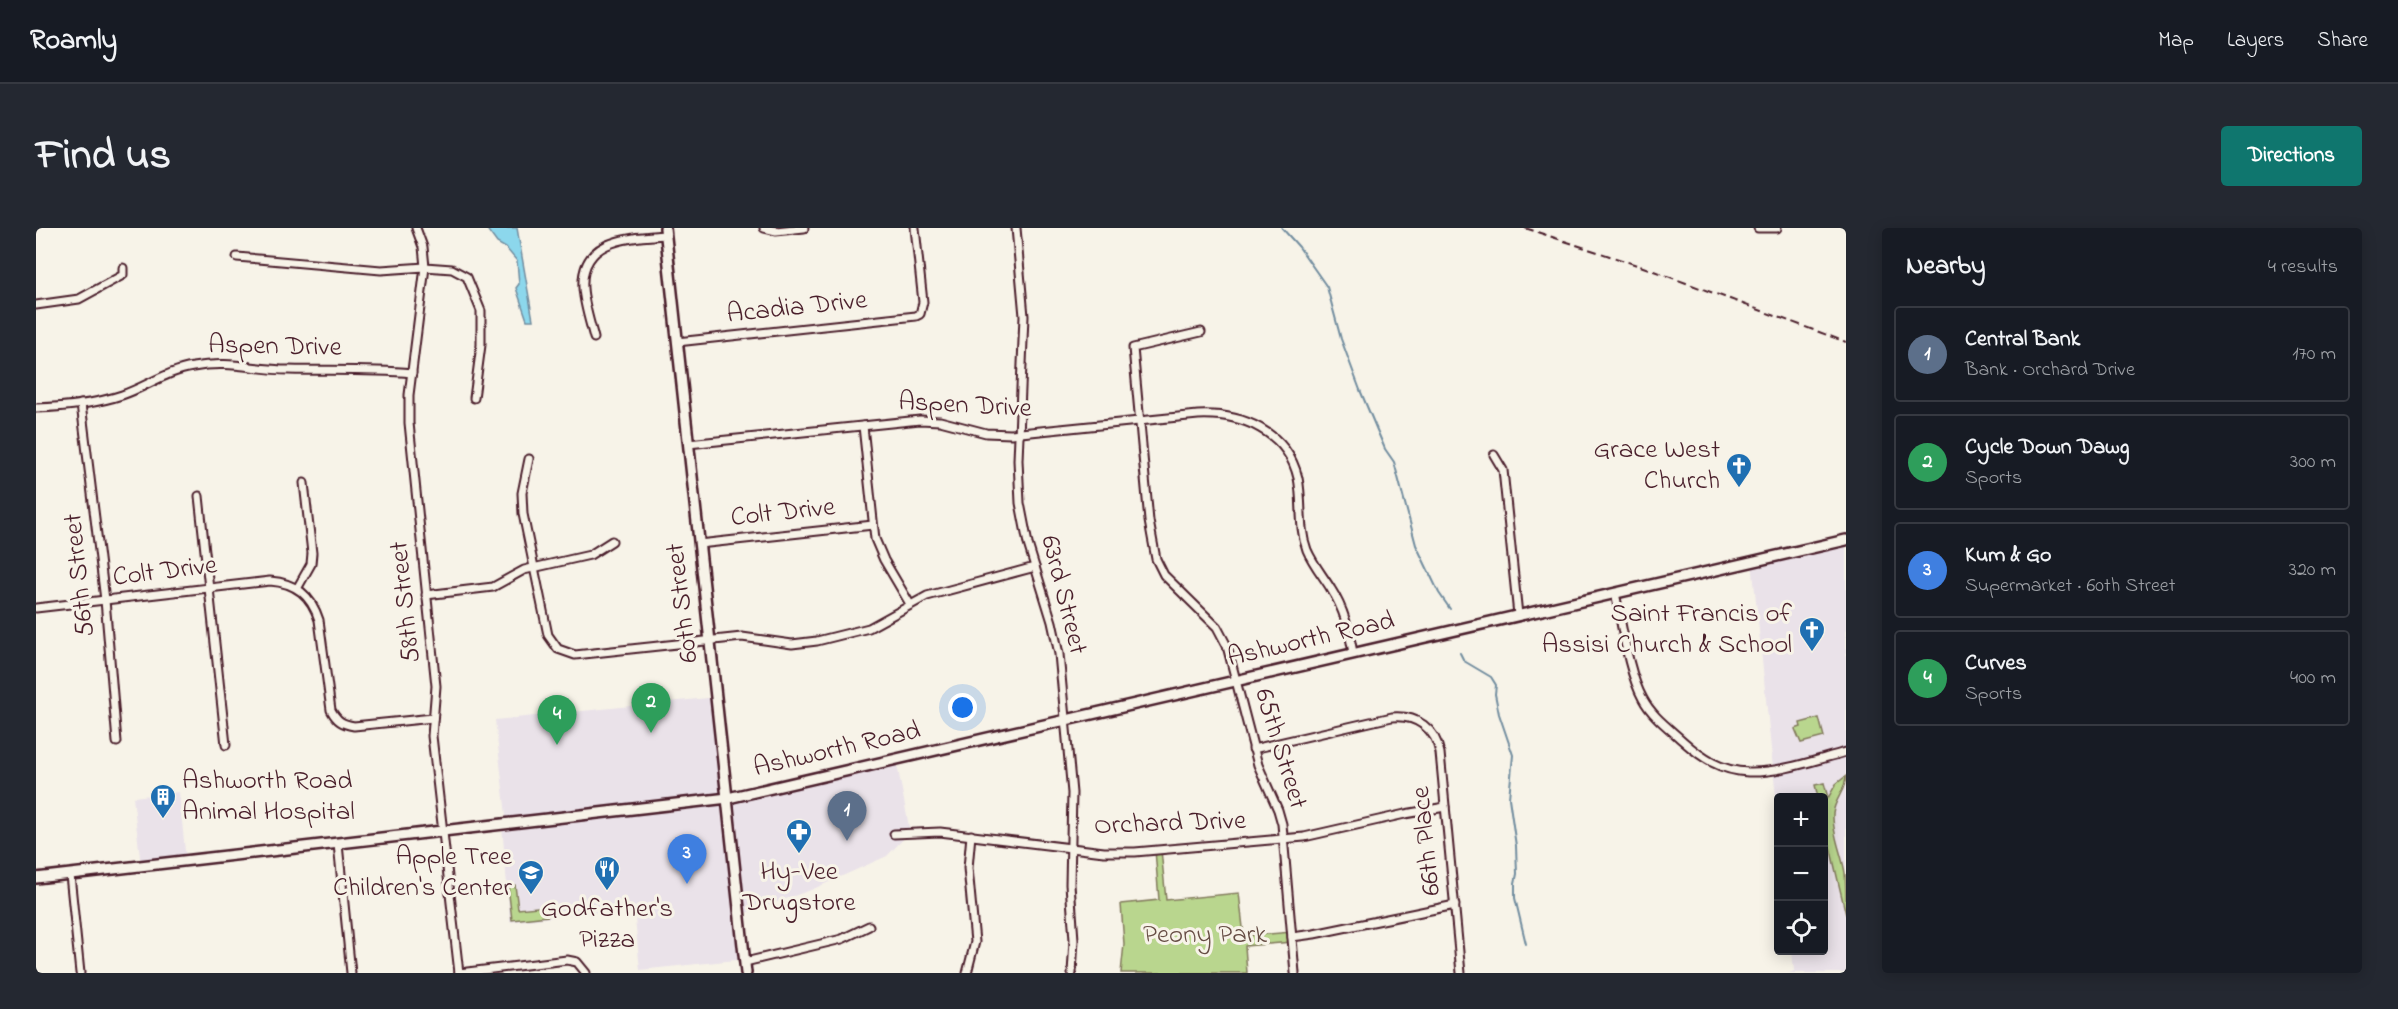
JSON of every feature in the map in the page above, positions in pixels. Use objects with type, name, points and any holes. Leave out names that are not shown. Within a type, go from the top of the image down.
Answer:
[{"type":"main road","name":"60th Street","points":[[665,231],[746,973]]},
{"type":"main road","name":"Ashworth Road","points":[[36,878],[728,798],[1846,540]]},
{"type":"street","name":"58th Street","points":[[416,228],[423,247],[425,267],[412,373],[409,432],[436,686],[432,736],[459,973]]},
{"type":"street","points":[[764,228],[780,231],[804,228]]},
{"type":"street","name":"Acadia Drive","points":[[677,342],[912,317],[921,314],[923,302],[915,228]]},
{"type":"street","name":"63rd Street","points":[[1016,228],[1024,316],[1020,503],[1023,524],[1056,637],[1072,793],[1070,884],[1074,940],[1071,973]]},
{"type":"street","points":[[1758,228],[1778,228]]},
{"type":"street","points":[[594,338],[583,287],[585,269],[589,261],[601,248],[617,240],[665,231]]},
{"type":"street","points":[[237,256],[381,270],[425,267],[452,269],[467,277],[482,310],[482,330],[474,398]]},
{"type":"street","points":[[36,305],[79,299],[123,275],[123,267]]},
{"type":"street","name":"65th Street","points":[[1201,332],[1133,348],[1149,521],[1156,559],[1164,575],[1217,627],[1227,646],[1253,749],[1278,810],[1284,839],[1295,973]]},
{"type":"street","name":"Aspen Drive","points":[[36,408],[81,404],[124,395],[174,372],[207,364],[235,363],[288,370],[370,369],[412,373]]},
{"type":"street","name":"56th Street","points":[[81,404],[105,600],[117,742]]},
{"type":"street","name":"Aspen Drive","points":[[688,444],[920,420],[940,421],[986,433],[1020,433],[1217,414],[1239,418],[1265,430],[1288,455],[1298,477],[1300,526],[1304,543],[1344,613],[1353,653]]},
{"type":"street","points":[[863,426],[873,525],[879,551],[909,604]]},
{"type":"street","points":[[1494,455],[1503,470],[1518,615]]},
{"type":"street","points":[[529,459],[522,493],[523,514],[546,627],[548,635],[558,650],[575,655],[742,638],[792,644],[817,641],[869,628],[909,604],[933,594],[1035,567]]},
{"type":"street","points":[[304,483],[312,552],[311,564],[298,587],[315,607],[319,620],[330,710],[343,724],[354,726],[433,718]]},
{"type":"street","points":[[199,496],[226,745]]},
{"type":"street","name":"Colt Drive","points":[[699,544],[873,525]]},
{"type":"street","points":[[426,595],[494,587],[534,567],[590,555],[612,541]]},
{"type":"street","name":"Colt Drive","points":[[36,608],[270,581],[298,587]]},
{"type":"street","points":[[1615,593],[1634,676],[1643,699],[1660,721],[1710,762],[1735,771],[1758,772],[1846,752]]},
{"type":"street","name":"66th Place","points":[[1253,749],[1392,717],[1410,718],[1430,730],[1438,745],[1461,973]]},
{"type":"street","name":"Orchard Drive","points":[[894,834],[928,831],[1104,852],[1135,852],[1284,839],[1445,807]]},
{"type":"street","points":[[967,973],[975,942],[968,868],[971,835]]},
{"type":"street","points":[[338,844],[351,973]]},
{"type":"street","points":[[70,874],[80,973]]},
{"type":"street","points":[[1292,937],[1455,905]]},
{"type":"street","points":[[745,962],[842,939],[869,926]]},
{"type":"street","points":[[459,973],[567,960],[577,962],[586,973]]},
{"type":"shaded area","points":[[1846,540],[1846,973],[1789,973],[1794,971],[1792,955],[1828,955],[1828,793],[1776,793],[1752,562]]},
{"type":"shaded area","points":[[717,697],[728,798],[896,759],[910,832],[887,856],[811,890],[740,915],[745,959],[640,970],[634,908],[510,922],[502,825],[507,824],[495,720]]},
{"type":"shaded area","points":[[179,792],[186,861],[141,866],[133,797]]},
{"type":"green space","points":[[1819,718],[1824,737],[1801,743],[1795,729],[1801,727],[1800,723]]},
{"type":"green space","points":[[1846,776],[1833,814],[1834,829],[1845,873],[1846,915],[1828,838],[1828,798],[1836,784]]},
{"type":"green space","points":[[1824,783],[1827,793],[1817,793],[1815,785]]},
{"type":"green space","name":"Peony Park","points":[[1155,850],[1161,850],[1166,900],[1239,893],[1244,936],[1292,932],[1292,942],[1245,946],[1247,973],[1121,973],[1124,944],[1121,904],[1159,900]]},
{"type":"green space","points":[[515,885],[518,909],[547,906],[548,916],[512,920],[508,886]]},
{"type":"water","points":[[486,228],[517,228],[533,320],[527,320],[516,288],[519,284],[517,261],[506,248],[497,243]]},
{"type":"waterway","points":[[1282,228],[1299,247],[1327,287],[1341,339],[1360,390],[1385,449],[1394,462],[1416,545],[1439,593],[1450,609]]},
{"type":"waterway","points":[[1460,653],[1464,661],[1491,677],[1496,685],[1495,694],[1499,714],[1513,755],[1509,798],[1516,846],[1515,898],[1526,944]]},
{"type":"railway","points":[[1525,228],[1643,267],[1846,342]]},
{"type":"place","name":"Grace West Church","points":[[1739,489]]},
{"type":"place","name":"Saint Francis of Assisi Church & School","points":[[1812,653]]},
{"type":"place","name":"Cycle Down Dawg","points":[[651,733]]},
{"type":"place","name":"Curves","points":[[557,745]]},
{"type":"place","name":"Ashworth Road Animal Hospital","points":[[163,820]]},
{"type":"place","name":"Central Bank","points":[[847,841]]},
{"type":"place","name":"Hy-Vee Drugstore","points":[[799,855]]},
{"type":"place","name":"Kum & Go","points":[[687,884]]},
{"type":"place","name":"Godfather's Pizza","points":[[607,892]]},
{"type":"place","name":"Apple Tree Children's Center","points":[[531,896]]}]
